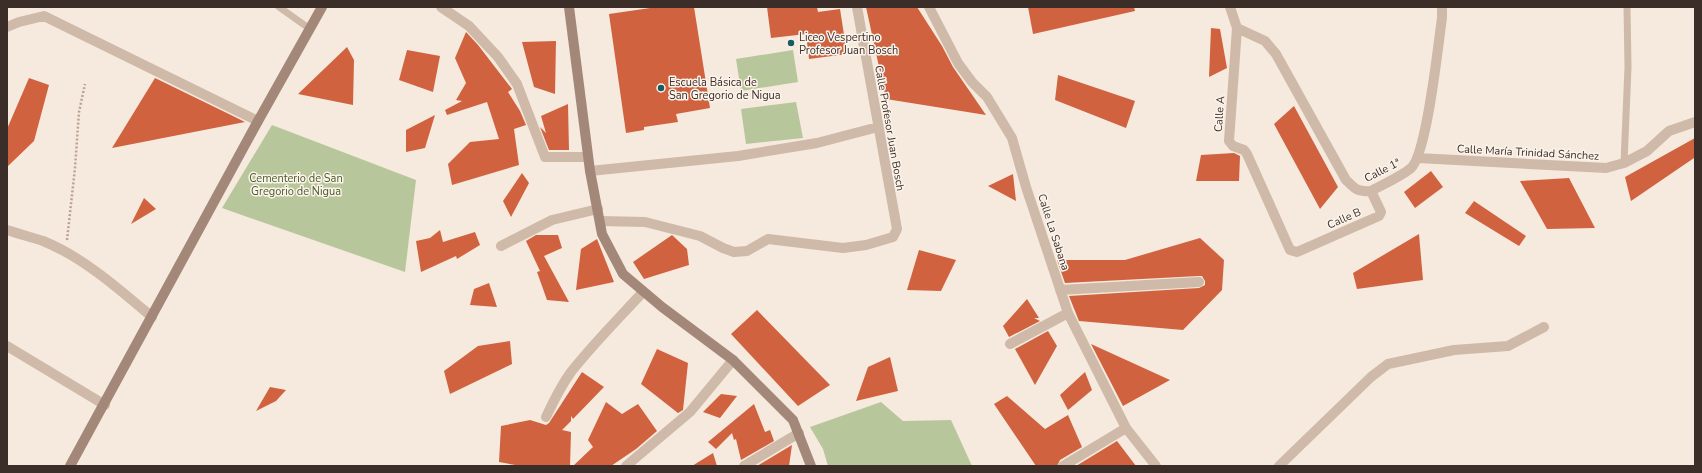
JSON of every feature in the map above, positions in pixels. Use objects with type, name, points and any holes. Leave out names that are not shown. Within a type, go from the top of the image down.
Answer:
[{"type":"street","points":[[70,466],[105,405],[258,121],[322,7]]},
{"type":"street","points":[[441,7],[469,26],[498,57],[517,84],[545,157],[588,158]]},
{"type":"street","points":[[569,7],[588,158],[602,234],[623,274],[643,292],[733,360],[793,420],[811,466]]},
{"type":"street","name":"Calle Profesor Juan Bosch","points":[[600,221],[645,222],[700,236],[722,248],[734,252],[747,251],[768,239],[843,248],[866,245],[893,237],[897,229],[857,7]]},
{"type":"street","name":"Calle La Sabana","points":[[929,7],[958,63],[972,82],[987,97],[1012,138],[1026,187],[1068,313],[1126,428],[1156,466]]},
{"type":"street","points":[[1230,7],[1237,28]]},
{"type":"street","name":"Calle 1ª","points":[[1237,28],[1265,42],[1276,54],[1346,180],[1356,190],[1371,191],[1411,168],[1418,158],[1426,128],[1442,18],[1442,7]]},
{"type":"street","points":[[7,27],[19,22],[44,16],[258,121]]},
{"type":"street","name":"Calle A","points":[[1237,28],[1230,144],[1244,150],[1247,154],[1290,250],[1293,252]]},
{"type":"street","name":"Calle María Trinidad Sánchez","points":[[1418,158],[1606,168],[1624,164],[1647,151],[1669,131],[1695,122]]},
{"type":"street","points":[[590,171],[738,156],[817,143],[878,127]]},
{"type":"street","name":"Calle B","points":[[1293,252],[1297,252],[1379,216],[1381,212],[1371,191]]},
{"type":"street","points":[[501,246],[552,220],[598,209]]},
{"type":"street","points":[[7,230],[43,241],[90,267],[118,288],[152,317]]},
{"type":"street","points":[[1060,290],[1199,282]]},
{"type":"street","points":[[546,417],[555,398],[571,373],[591,348],[643,292]]},
{"type":"street","points":[[1010,344],[1068,313]]},
{"type":"street","points":[[1279,466],[1371,377],[1388,364],[1454,350],[1508,346],[1544,327]]},
{"type":"street","points":[[7,346],[105,405]]},
{"type":"street","points":[[626,466],[690,412],[733,360]]},
{"type":"street","points":[[1063,466],[1126,428]]},
{"type":"street","points":[[744,466],[799,433]]},
{"type":"lane","points":[[279,7],[310,29]]},
{"type":"lane","points":[[1624,164],[1628,68],[1627,7]]},
{"type":"path","points":[[65,253],[75,168],[79,112],[85,84]]},
{"type":"green space","points":[[793,50],[798,82],[741,91],[736,59]]},
{"type":"green space","points":[[796,102],[803,138],[746,144],[741,109]]},
{"type":"green space","name":"Cementerio de San Gregorio de Nigua","points":[[272,125],[416,180],[405,272],[222,208]]},
{"type":"green space","points":[[881,402],[903,421],[951,420],[972,466],[828,466],[823,449],[810,427]]},
{"type":"building","points":[[657,7],[694,7],[710,108],[676,114],[678,122],[644,127],[644,130],[626,133],[609,14]]},
{"type":"building","points":[[767,7],[817,7],[818,12],[840,9],[847,54],[809,59],[806,34],[771,38]]},
{"type":"building","points":[[866,7],[917,7],[942,46],[953,67],[986,115],[886,99]]},
{"type":"building","points":[[1028,7],[1134,7],[1135,11],[1033,34]]},
{"type":"building","points":[[1211,28],[1220,29],[1227,68],[1209,77]]},
{"type":"building","points":[[466,32],[512,89],[508,92],[520,111],[526,125],[514,129],[519,165],[452,185],[448,164],[470,142],[499,139],[487,102],[447,115],[445,110],[462,101],[456,100],[466,83],[455,58]]},
{"type":"building","points":[[556,41],[555,94],[534,87],[522,42]]},
{"type":"building","points":[[347,47],[354,60],[353,105],[298,94]]},
{"type":"building","points":[[407,50],[440,56],[433,92],[399,80]]},
{"type":"building","points":[[1058,75],[1135,101],[1126,128],[1055,100]]},
{"type":"building","points":[[29,78],[49,85],[34,141],[7,167],[7,129]]},
{"type":"building","points":[[155,78],[233,116],[245,122],[112,148]]},
{"type":"building","points":[[568,104],[569,150],[549,150],[540,127],[546,133],[541,116]]},
{"type":"building","points":[[1294,106],[1338,187],[1320,209],[1274,124]]},
{"type":"building","points":[[435,115],[425,148],[406,152],[406,130]]},
{"type":"building","points":[[1695,138],[1694,158],[1631,201],[1625,177]]},
{"type":"building","points":[[1234,153],[1240,156],[1239,181],[1196,181],[1201,155]]},
{"type":"building","points":[[1431,171],[1443,187],[1415,208],[1404,192]]},
{"type":"building","points":[[522,173],[529,183],[511,217],[503,201]]},
{"type":"building","points":[[1013,174],[1016,201],[988,186]]},
{"type":"building","points":[[1569,178],[1595,228],[1547,229],[1520,181]]},
{"type":"building","points":[[144,198],[156,209],[131,224]]},
{"type":"building","points":[[1474,201],[1526,236],[1519,246],[1465,213]]},
{"type":"building","points":[[440,230],[443,242],[475,232],[480,245],[457,259],[456,256],[421,272],[416,241],[430,238]]},
{"type":"building","points":[[1419,234],[1423,280],[1357,289],[1353,273]]},
{"type":"building","points":[[536,235],[558,235],[562,248],[544,256],[569,302],[547,300],[537,272],[540,271],[526,241]]},
{"type":"building","points":[[672,235],[687,249],[689,265],[644,279],[633,262]]},
{"type":"building","points":[[1200,238],[1224,260],[1222,290],[1183,330],[1079,321],[1069,296],[1199,288],[1205,285],[1205,281],[1202,276],[1199,276],[1065,283],[1057,260],[1125,260]]},
{"type":"building","points":[[597,239],[614,282],[576,290],[581,249]]},
{"type":"building","points":[[919,250],[956,260],[941,291],[907,290]]},
{"type":"building","points":[[489,283],[497,307],[470,305],[474,289]]},
{"type":"building","points":[[1027,299],[1039,318],[1034,318],[1040,321],[1009,337],[1003,326]]},
{"type":"building","points":[[757,310],[830,385],[798,406],[731,334]]},
{"type":"building","points":[[1048,331],[1057,346],[1035,385],[1015,349]]},
{"type":"building","points":[[510,341],[512,364],[450,394],[444,371],[478,346]]},
{"type":"building","points":[[1091,344],[1170,380],[1123,406]]},
{"type":"building","points":[[657,349],[688,363],[683,410],[678,413],[641,384]]},
{"type":"building","points":[[890,357],[898,391],[856,401],[868,367]]},
{"type":"building","points":[[582,372],[604,387],[573,419],[571,416],[571,421],[562,430],[571,432],[570,466],[521,466],[499,462],[501,426],[530,420],[546,425],[549,423]]},
{"type":"building","points":[[1085,372],[1092,390],[1068,410],[1060,395]]},
{"type":"building","points":[[270,387],[286,390],[276,401],[256,411]]},
{"type":"building","points":[[721,394],[737,396],[720,418],[703,412]]},
{"type":"building","points":[[1007,396],[1045,429],[1068,415],[1082,447],[1060,460],[1057,466],[1036,466],[994,404]]},
{"type":"building","points":[[606,402],[622,414],[638,404],[657,431],[636,449],[611,466],[573,466],[593,447],[588,440]]},
{"type":"building","points":[[754,404],[765,432],[770,430],[774,441],[741,460],[736,439],[734,440],[732,433],[716,449],[708,442]]},
{"type":"building","points":[[1117,441],[1136,466],[1076,466]]},
{"type":"building","points":[[792,445],[789,466],[757,466]]},
{"type":"building","points":[[713,453],[717,466],[692,466]]},
{"type":"place","name":"Liceo Vespertino Profesor Juan Bosch","points":[[791,43]]},
{"type":"place","name":"Escuela Básica de San Gregorio de Nigua","points":[[661,88]]}]
